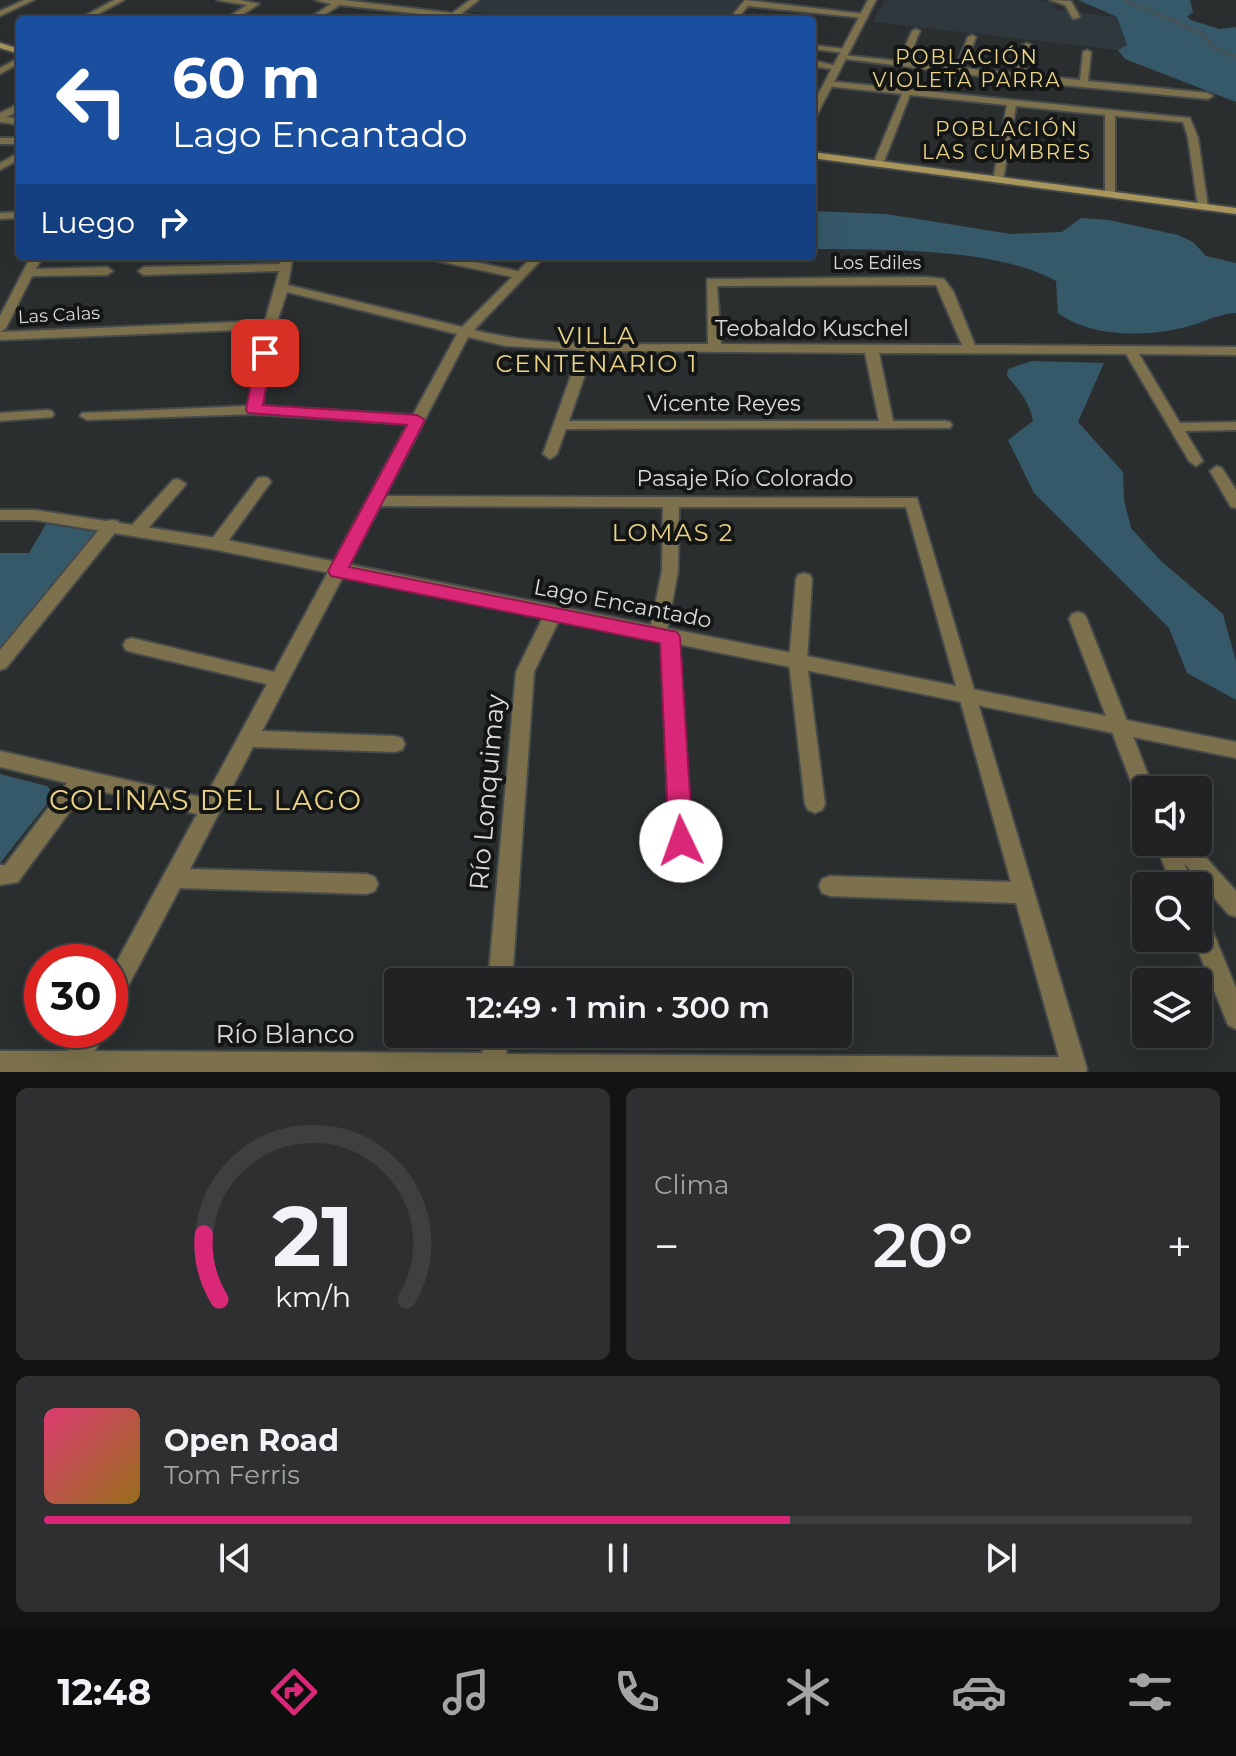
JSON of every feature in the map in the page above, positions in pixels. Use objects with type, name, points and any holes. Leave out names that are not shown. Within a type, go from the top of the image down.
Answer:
[{"type":"main road","points":[[816,156],[1236,211]]},
{"type":"street","points":[[0,14],[30,0]]},
{"type":"street","points":[[89,16],[120,0]]},
{"type":"street","points":[[221,0],[251,2]]},
{"type":"street","points":[[319,0],[437,16]]},
{"type":"street","points":[[453,16],[475,0]]},
{"type":"street","points":[[816,105],[872,0]]},
{"type":"street","points":[[1054,0],[1068,3],[1076,17]]},
{"type":"street","points":[[317,16],[339,1]]},
{"type":"street","points":[[233,16],[251,2]]},
{"type":"street","points":[[747,2],[864,16]]},
{"type":"street","points":[[902,65],[916,31]]},
{"type":"street","points":[[959,71],[972,37]]},
{"type":"street","points":[[1019,78],[1027,45]]},
{"type":"street","points":[[816,49],[841,59]]},
{"type":"street","points":[[1084,82],[1087,52]]},
{"type":"street","points":[[0,71],[16,56]]},
{"type":"street","points":[[816,62],[841,59],[1208,96]]},
{"type":"street","points":[[828,84],[1187,120],[1193,138],[1203,207]]},
{"type":"street","points":[[878,164],[907,92]]},
{"type":"street","points":[[998,180],[1012,102]]},
{"type":"street","points":[[1110,113],[1110,194]]},
{"type":"street","points":[[0,328],[35,260]]},
{"type":"street","points":[[449,260],[522,275]]},
{"type":"street","points":[[128,964],[464,333],[535,260]]},
{"type":"street","points":[[144,271],[286,262],[254,410]]},
{"type":"street","points":[[28,273],[107,271]]},
{"type":"street","name":"Los Ediles","points":[[715,348],[711,282],[879,280],[940,282],[947,291],[970,349]]},
{"type":"street","name":"Teobaldo Kuschel","points":[[282,287],[506,342],[588,347],[1236,351]]},
{"type":"street","name":"Las Calas","points":[[0,336],[270,325]]},
{"type":"street","points":[[550,454],[588,347]]},
{"type":"street","points":[[871,348],[887,425]]},
{"type":"street","points":[[1130,350],[1196,461]]},
{"type":"street","points":[[87,416],[254,410],[417,420]]},
{"type":"street","points":[[0,417],[47,414]]},
{"type":"street","name":"Vicente Reyes","points":[[561,425],[945,425]]},
{"type":"street","points":[[1176,427],[1236,426]]},
{"type":"street","points":[[1217,471],[1235,501]]},
{"type":"street","points":[[217,544],[263,482]]},
{"type":"street","points":[[137,530],[178,484]]},
{"type":"street","name":"Pasaje Río Colorado","points":[[375,501],[912,502],[969,697]]},
{"type":"street","points":[[671,502],[670,571],[664,636],[682,870]]},
{"type":"street","name":"Lago Encantado","points":[[0,515],[35,515],[112,525],[217,544],[338,571],[1236,750]]},
{"type":"street","points":[[0,663],[112,525]]},
{"type":"street","points":[[804,579],[798,662],[815,804]]},
{"type":"street","name":"Río Lonquimay","points":[[501,968],[525,672],[553,614]]},
{"type":"street","points":[[1078,619],[1138,776]]},
{"type":"street","points":[[132,645],[279,680]]},
{"type":"street","points":[[830,886],[1025,893],[969,697]]},
{"type":"street","points":[[248,739],[395,744]]},
{"type":"street","points":[[0,759],[211,808]]},
{"type":"street","points":[[0,875],[10,875],[81,780]]},
{"type":"street","points":[[1191,856],[1236,907]]},
{"type":"street","points":[[174,878],[367,884]]},
{"type":"street","name":"Río Blanco","points":[[0,1063],[73,1067],[493,1065],[1075,1069],[1025,893]]},
{"type":"street","points":[[1211,952],[1234,1005]]},
{"type":"street","points":[[73,1067],[83,1048]]},
{"type":"street","points":[[493,1065],[495,1048]]},
{"type":"shaded area","points":[[481,0],[741,0],[728,16],[505,16],[465,11]]},
{"type":"shaded area","points":[[885,0],[1040,0],[1053,3],[1057,10],[1117,17],[1127,45],[1118,50],[873,22]]},
{"type":"shaded area","points":[[1078,0],[1190,0],[1193,12],[1187,17],[1191,20],[1219,29],[1236,27],[1236,102],[1125,59],[1118,50],[1127,45],[1117,17]]},
{"type":"shaded area","points":[[816,211],[886,214],[1011,234],[1062,232],[1081,218],[1109,220],[1178,235],[1193,242],[1206,256],[1236,263],[1236,313],[1160,332],[1124,333],[1088,328],[1058,313],[1056,281],[1031,270],[971,256],[816,249]]},
{"type":"shaded area","points":[[1032,361],[1104,363],[1078,422],[1123,472],[1124,500],[1131,528],[1160,560],[1223,614],[1236,661],[1236,700],[1187,673],[1169,628],[1034,493],[1008,440],[1033,421],[1032,414],[1007,376],[1008,369]]},
{"type":"shaded area","points":[[46,524],[96,532],[0,648],[0,553],[29,553]]},
{"type":"shaded area","points":[[0,774],[47,786],[54,795],[0,863]]},
{"type":"waterway","points":[[1125,0],[1203,34],[1213,48],[1236,57]]},
{"type":"district","name":"POBLACIÓN VIOLETA PARRA","points":[[967,68]]},
{"type":"district","name":"POBLACIÓN LAS CUMBRES","points":[[1007,140]]},
{"type":"district","name":"VILLA CENTENARIO 1","points":[[597,350]]},
{"type":"district","name":"LOMAS 2","points":[[673,533]]},
{"type":"district","name":"COLINAS DEL LAGO","points":[[206,800]]},
{"type":"route","points":[[265,353],[254,410],[417,420],[338,571],[670,637],[681,841]]}]
